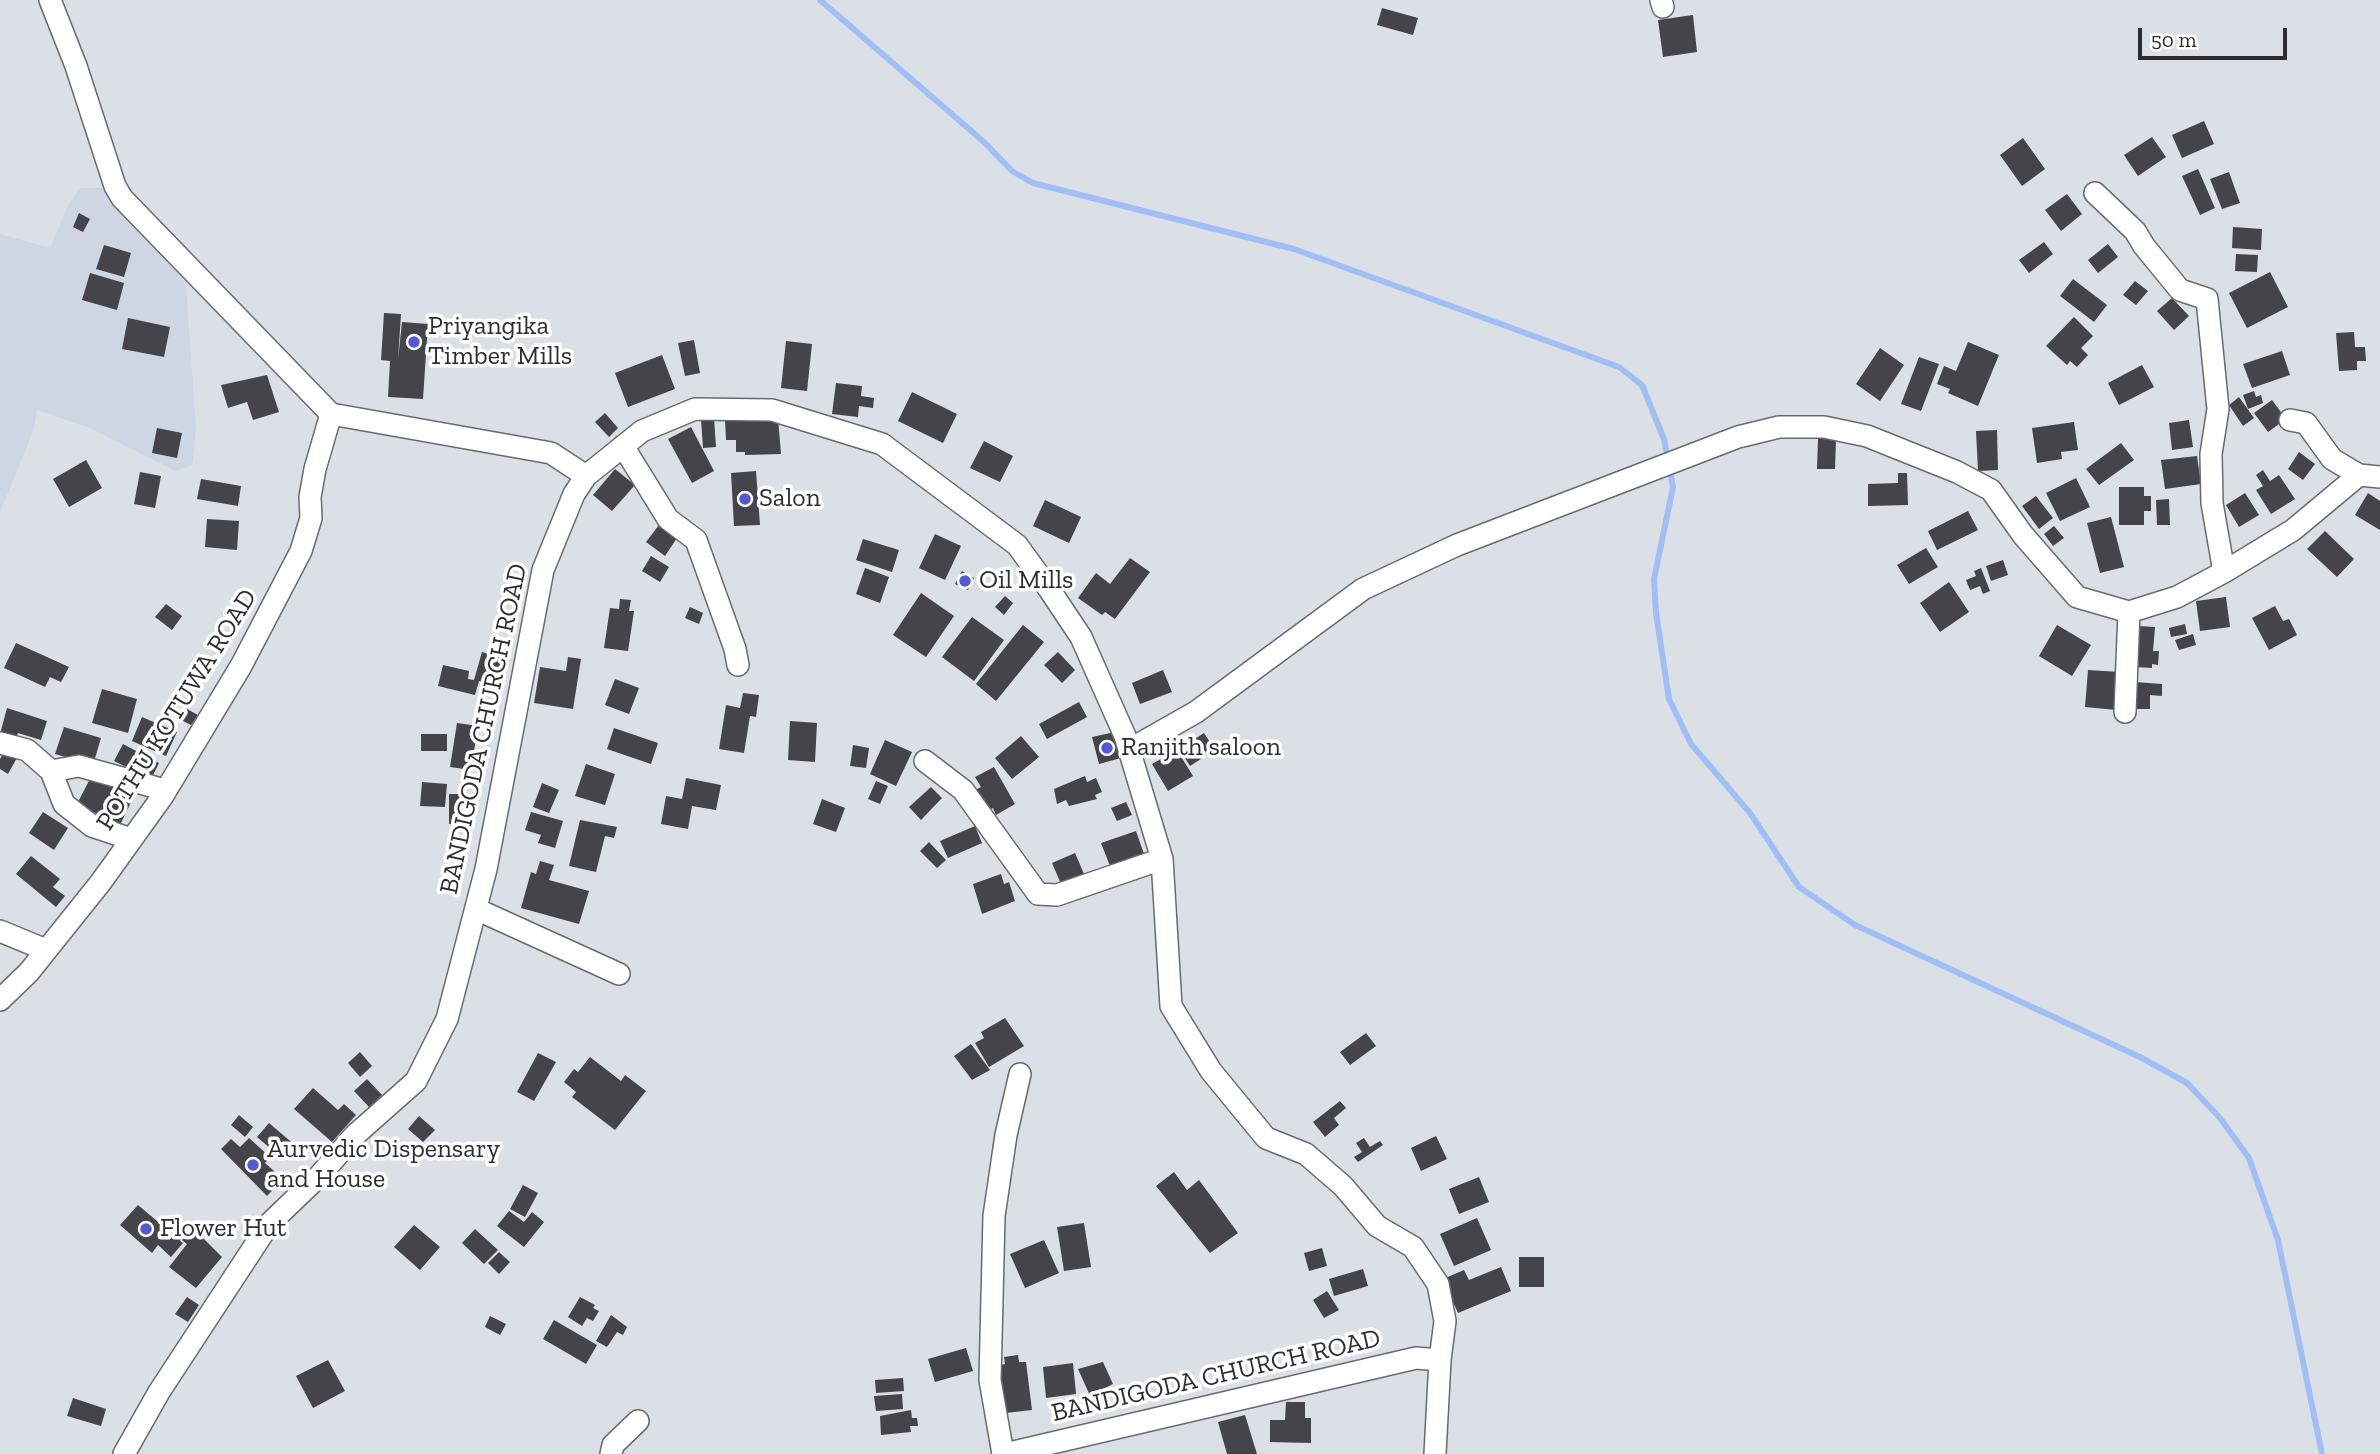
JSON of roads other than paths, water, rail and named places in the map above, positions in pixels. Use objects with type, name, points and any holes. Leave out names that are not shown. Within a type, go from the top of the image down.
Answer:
[{"type":"street","points":[[50,0],[76,66],[115,186],[122,198],[331,414],[551,453],[586,475],[642,431],[695,410],[772,410],[881,444],[1017,545],[1081,637],[1129,750],[1162,859],[1171,1006],[1211,1072],[1266,1138],[1306,1154],[1343,1186],[1377,1226],[1413,1247],[1438,1284],[1445,1321],[1435,1454]]},
{"type":"street","points":[[2095,192],[2135,230],[2144,246],[2180,290],[2207,299],[2218,410],[2211,454],[2212,503],[2224,572]]},
{"type":"street","name":"POTHU KOTUWA ROAD","points":[[0,1000],[46,950],[131,839],[165,790],[241,666],[301,551],[311,518],[310,497],[315,469],[331,414]]},
{"type":"street","points":[[1129,750],[1196,712],[1363,589],[1457,545],[1738,437],[1779,427],[1824,427],[1867,436],[1991,490],[2023,535],[2077,597],[2129,612],[2177,597],[2224,572],[2293,530],[2369,476],[2332,459],[2306,423],[2290,420]]},
{"type":"street","points":[[623,446],[668,519],[696,540],[736,649],[738,665]]},
{"type":"street","name":"BANDIGODA CHURCH ROAD","points":[[124,1454],[159,1392],[270,1224],[320,1175],[355,1135],[415,1081],[447,1019],[486,869],[543,570],[573,494],[586,475]]},
{"type":"street","points":[[2125,712],[2129,612]]},
{"type":"street","points":[[0,743],[27,750],[51,771],[64,804],[92,826],[131,839]]},
{"type":"street","points":[[925,761],[963,790],[1038,894],[1057,895],[1162,859]]},
{"type":"street","points":[[51,771],[79,766],[165,790]]},
{"type":"street","points":[[476,909],[619,974]]},
{"type":"street","points":[[0,931],[46,950]]},
{"type":"street","points":[[1004,1454],[990,1380],[994,1216],[1006,1135],[1020,1074]]},
{"type":"street","name":"BANDIGODA CHURCH ROAD","points":[[1004,1454],[1416,1358],[1440,1360]]},
{"type":"street","points":[[611,1454],[613,1445],[638,1421]]},
{"type":"waterway","points":[[820,0],[984,142],[1012,171],[1033,183],[1294,249],[1619,367],[1642,385],[1664,439],[1673,487],[1654,579],[1656,613],[1669,699],[1691,744],[1750,813],[1799,887],[1855,925],[2140,1057],[2187,1083],[2220,1118],[2249,1158],[2278,1240],[2322,1454]]},
{"type":"place","name":"Priyangika Timber Mills","points":[[414,342]]},
{"type":"place","name":"Salon","points":[[745,499]]},
{"type":"place","name":"Oil Mills","points":[[965,581]]},
{"type":"place","name":"Ranjith saloon","points":[[1107,748]]},
{"type":"place","name":"Aurvedic Dispensary and House","points":[[253,1165]]},
{"type":"place","name":"Flower Hut","points":[[146,1229]]}]
